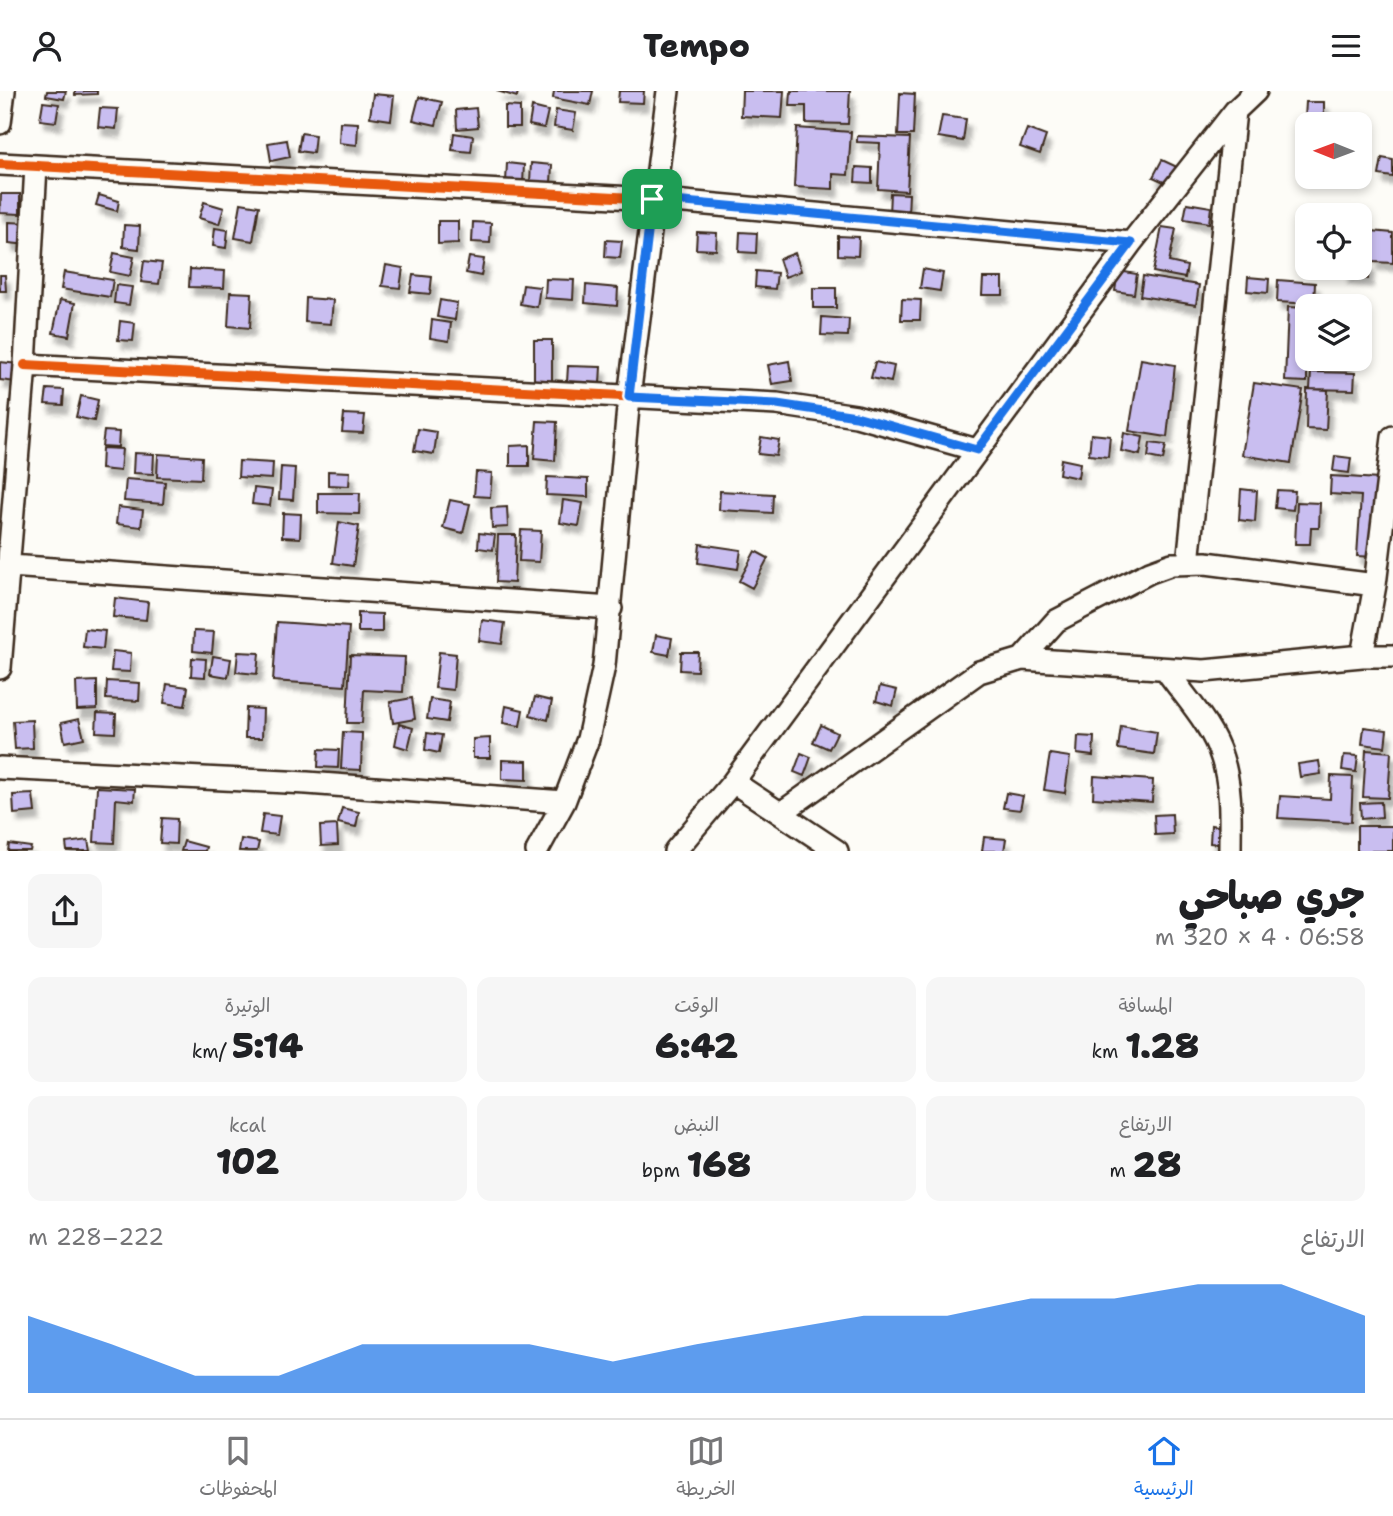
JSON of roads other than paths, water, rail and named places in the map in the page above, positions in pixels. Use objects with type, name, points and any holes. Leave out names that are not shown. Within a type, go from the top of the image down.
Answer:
[{"type":"street","points":[[0,123],[4,91]]},
{"type":"street","points":[[537,851],[564,802],[588,739],[604,666],[629,397],[652,199],[668,91]]},
{"type":"street","points":[[675,851],[733,782],[1131,243],[1235,111],[1256,91]]},
{"type":"street","points":[[1188,563],[1235,111]]},
{"type":"street","points":[[0,164],[652,199],[1131,243]]},
{"type":"street","points":[[0,668],[25,365],[36,166]]},
{"type":"street","points":[[25,365],[765,403],[856,416],[977,450]]},
{"type":"street","points":[[1362,656],[1375,585],[1393,437]]},
{"type":"street","points":[[1022,659],[1056,621],[1150,572],[1188,563],[1375,585]]},
{"type":"street","points":[[10,566],[611,608]]},
{"type":"street","points":[[781,813],[978,673],[1022,659],[1052,659],[1166,670],[1247,669],[1362,656],[1393,656]]},
{"type":"street","points":[[1166,670],[1222,756],[1229,792],[1230,851]]},
{"type":"street","points":[[0,768],[307,783],[564,802]]},
{"type":"street","points":[[733,782],[837,851]]}]
